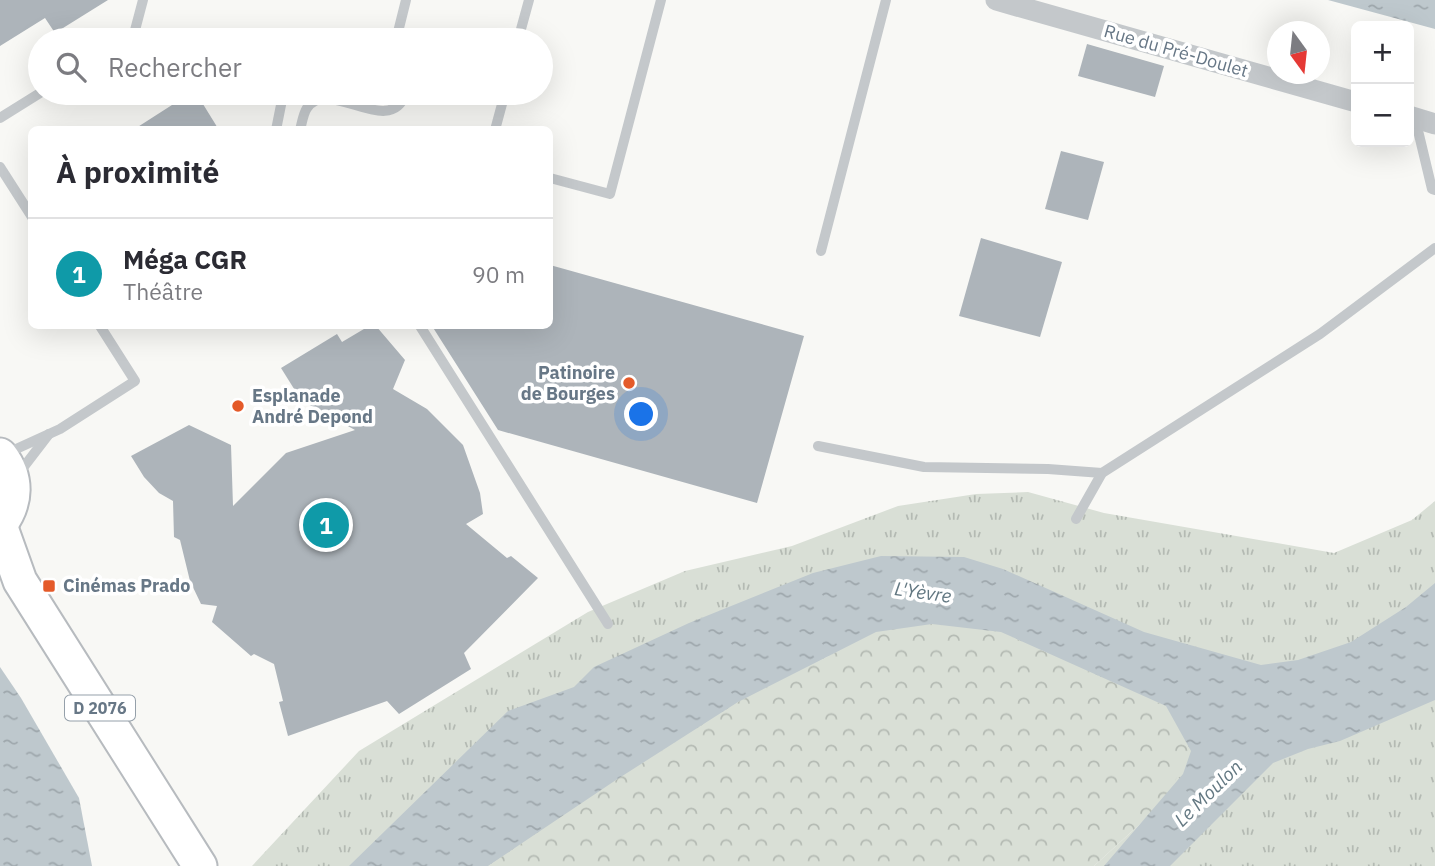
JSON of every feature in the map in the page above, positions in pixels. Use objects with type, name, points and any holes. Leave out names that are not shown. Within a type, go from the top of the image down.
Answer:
[{"type":"main road","points":[[0,525],[9,512],[14,496],[5,464]]},
{"type":"main road","name":"D 2076","points":[[0,525],[10,572],[200,866]]},
{"type":"street","name":"Rue du Pré-Doulet","points":[[996,0],[1351,101]]},
{"type":"lane","points":[[132,28],[143,0]]},
{"type":"lane","points":[[399,28],[406,0]]},
{"type":"lane","points":[[522,28],[529,0]]},
{"type":"lane","points":[[553,179],[610,194],[661,0]]},
{"type":"lane","points":[[821,251],[886,0]]},
{"type":"lane","points":[[0,118],[28,100]]},
{"type":"lane","points":[[277,126],[281,105]]},
{"type":"lane","points":[[301,126],[311,105]]},
{"type":"lane","points":[[359,105],[384,111],[397,105]]},
{"type":"lane","points":[[496,126],[502,105]]},
{"type":"lane","points":[[1420,119],[1432,189],[1435,190]]},
{"type":"lane","points":[[0,167],[28,211]]},
{"type":"lane","points":[[1076,519],[1102,473],[1320,334],[1435,248]]},
{"type":"lane","points":[[5,464],[51,432],[135,381],[102,329]]},
{"type":"lane","points":[[422,329],[608,624]]},
{"type":"lane","points":[[5,464],[51,432]]},
{"type":"lane","points":[[818,446],[924,467],[1048,469],[1102,473]]},
{"type":"green space","points":[[1028,492],[1104,513],[1334,553],[1412,520],[1435,501],[1435,866],[1094,866],[1163,803],[828,656],[488,866],[252,866],[359,751],[588,612],[685,571],[792,546],[898,506],[976,494]]},
{"type":"green space","points":[[932,624],[1001,632],[1166,706],[1191,751],[1163,803],[1094,866],[488,866],[738,702],[876,632]]},
{"type":"water","points":[[1328,0],[1435,0],[1435,29],[1414,23],[1414,21]]},
{"type":"water","points":[[881,556],[964,557],[1003,569],[1144,632],[1261,665],[1298,660],[1351,642],[1406,607],[1435,583],[1435,700],[1340,741],[1308,749],[1273,763],[1170,866],[1104,866],[1183,774],[1191,751],[1166,706],[1001,632],[932,624],[876,632],[738,702],[488,866],[349,866],[508,711],[574,687],[594,667],[689,623],[813,573]]},
{"type":"water","points":[[0,667],[79,798],[92,866],[0,866]]},
{"type":"building","points":[[0,0],[108,0],[63,28],[52,28],[45,18],[0,46]]},
{"type":"building","points":[[1087,44],[1164,66],[1155,97],[1078,76]]},
{"type":"building","points":[[172,105],[204,105],[217,126],[139,126]]},
{"type":"building","points":[[1061,151],[1104,162],[1088,220],[1045,209]]},
{"type":"building","points":[[981,238],[1062,262],[1040,337],[959,316]]},
{"type":"building","name":"Patinoire de Bourges","points":[[553,266],[804,336],[757,503],[498,430],[434,329],[553,329]]},
{"type":"building","points":[[364,329],[379,329],[405,360],[393,389],[427,409],[463,445],[480,493],[483,514],[466,524],[507,558],[511,556],[538,578],[464,653],[471,669],[399,714],[387,701],[288,736],[279,702],[283,701],[274,664],[254,654],[251,656],[212,622],[217,606],[201,604],[190,581],[180,540],[174,537],[173,501],[159,493],[144,477],[131,456],[189,425],[231,445],[233,506],[286,453],[355,430],[301,400],[281,368],[337,334],[342,342]]},
{"type":"place","name":"Patinoire de Bourges","points":[[629,383]]},
{"type":"place","name":"Esplanade André Depond","points":[[238,406]]},
{"type":"place","name":"Méga CGR","points":[[326,525]]},
{"type":"place","name":"Cinémas Prado","points":[[49,586]]},
{"type":"water label","name":"L'Yèvre","points":[[923,592]]},
{"type":"water label","name":"Le Moulon","points":[[1208,793]]}]
